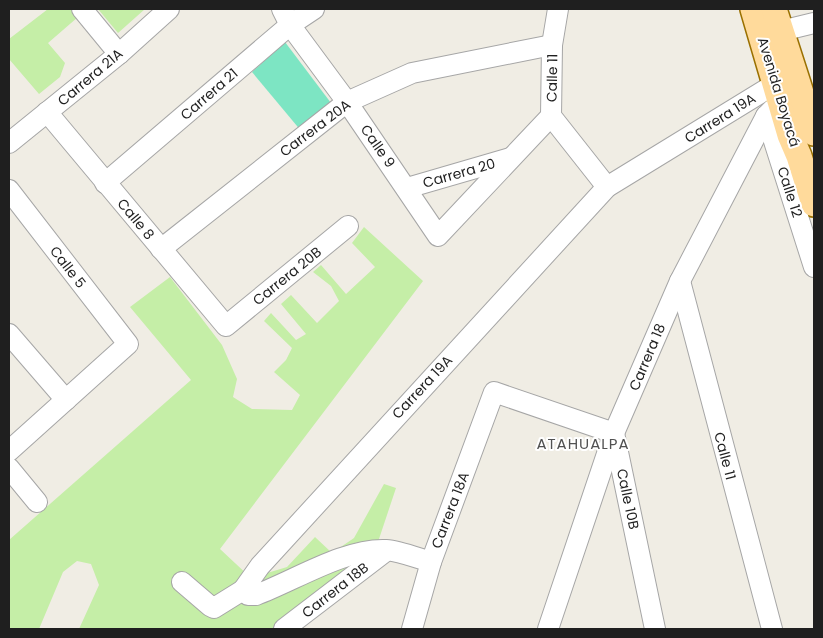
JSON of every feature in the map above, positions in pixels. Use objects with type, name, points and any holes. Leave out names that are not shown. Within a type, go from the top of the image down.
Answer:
[{"type":"main road","name":"Avenida Boyacá","points":[[754,9],[774,101],[790,135],[807,154],[813,193]]},
{"type":"main road","name":"Avenida Boyacá","points":[[777,20],[814,133]]},
{"type":"street","points":[[82,9],[119,54]]},
{"type":"street","name":"Carrera 21A","points":[[9,143],[119,54],[169,9]]},
{"type":"street","name":"Carrera 21","points":[[105,183],[286,17],[314,9]]},
{"type":"street","name":"Calle 11","points":[[558,9],[552,46],[551,116],[607,187]]},
{"type":"street","name":"Calle 9","points":[[286,17],[347,102],[438,236]]},
{"type":"street","points":[[777,20],[814,23]]},
{"type":"street","name":"Carrera 20A","points":[[161,249],[347,102],[412,73],[552,46]]},
{"type":"street","name":"Carrera 19A","points":[[243,590],[260,566],[607,187],[774,101]]},
{"type":"street","name":"Calle 12","points":[[774,101],[814,267]]},
{"type":"street","name":"Carrera 18","points":[[548,629],[614,433],[680,281],[774,101]]},
{"type":"street","name":"Calle 8","points":[[47,112],[226,326]]},
{"type":"street","name":"Carrera 20","points":[[438,236],[551,116]]},
{"type":"street","name":"Carrera 20","points":[[406,188],[512,158]]},
{"type":"street","name":"Calle 5","points":[[9,190],[128,344],[66,400]]},
{"type":"street","name":"Carrera 20B","points":[[226,326],[348,226]]},
{"type":"street","name":"Calle 11","points":[[680,281],[772,629]]},
{"type":"street","points":[[9,334],[66,400],[9,450]]},
{"type":"street","name":"Carrera 18A","points":[[412,629],[431,562],[494,392],[614,433]]},
{"type":"street","name":"Calle 10B","points":[[614,433],[655,629]]},
{"type":"street","points":[[9,468],[37,502]]},
{"type":"street","points":[[182,582],[214,608],[243,590],[248,595],[256,595],[343,558],[361,553],[386,550],[431,562]]},
{"type":"street","name":"Carrera 18B","points":[[284,629],[386,550]]},
{"type":"green space","points":[[48,9],[71,9],[78,17],[48,43],[65,63],[60,77],[39,94],[9,59],[9,39]]},
{"type":"green space","points":[[98,9],[145,9],[118,33]]},
{"type":"green space","points":[[285,42],[331,103],[302,132],[252,72]]},
{"type":"green space","points":[[364,227],[423,281],[220,549],[251,578],[287,567],[315,537],[332,553],[354,538],[384,484],[396,488],[379,539],[363,565],[279,629],[79,629],[99,585],[91,564],[77,561],[63,572],[39,629],[9,629],[9,540],[191,380],[130,307],[170,277],[222,345],[237,379],[233,397],[252,409],[292,410],[300,395],[274,372],[286,360],[292,348],[264,321],[271,313],[296,340],[306,334],[281,304],[291,295],[317,323],[339,301],[331,286],[313,272],[321,265],[346,294],[375,267],[352,243]]},
{"type":"district","name":"ATAHUALPA","points":[[583,443]]}]
